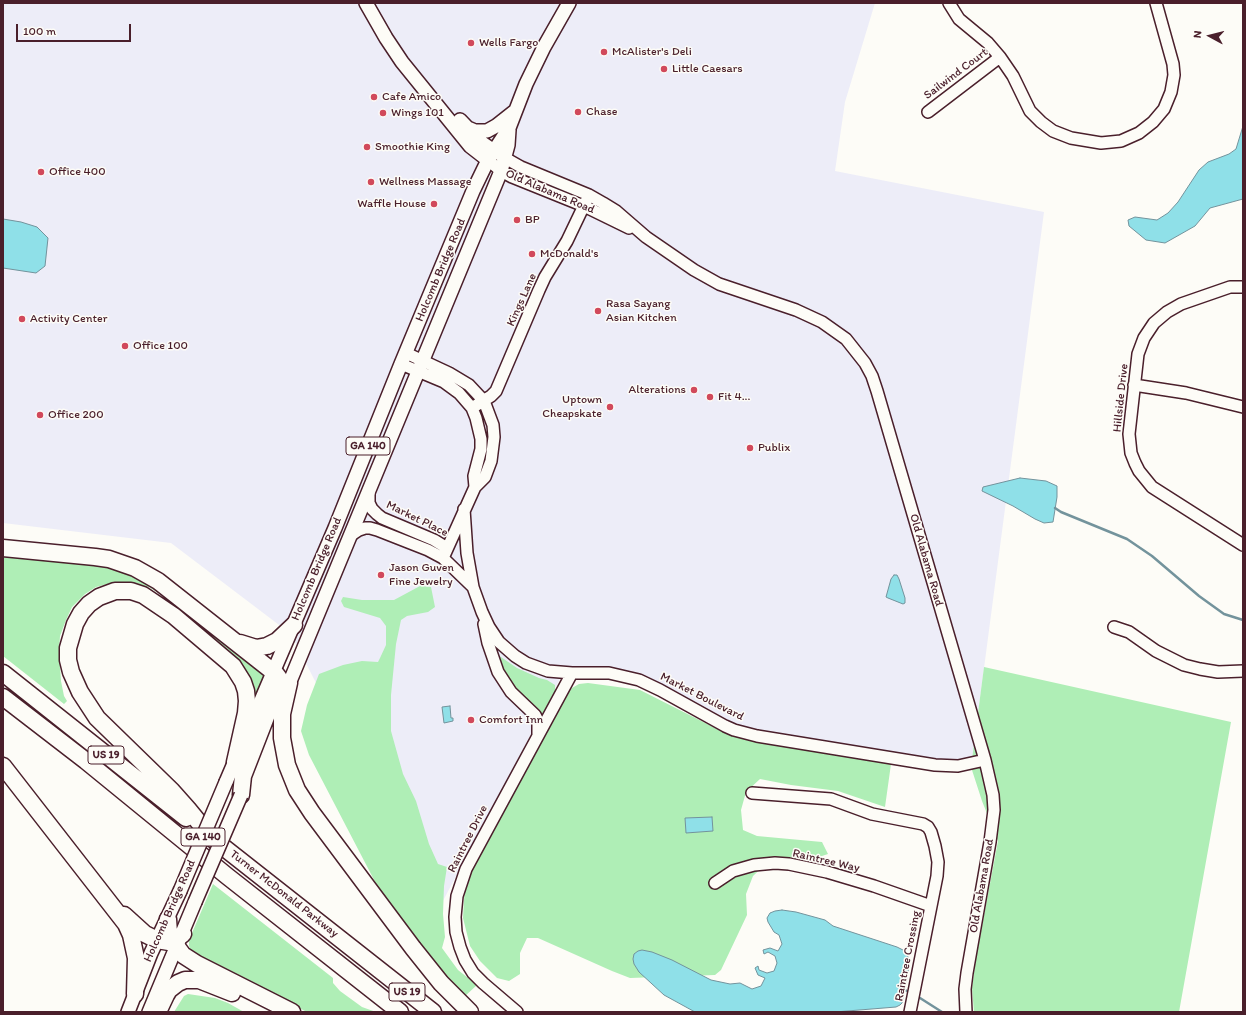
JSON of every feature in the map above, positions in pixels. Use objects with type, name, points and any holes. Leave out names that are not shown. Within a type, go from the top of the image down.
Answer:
[{"type":"highway","points":[[3,548],[109,559],[135,568],[158,581],[274,672],[279,678],[278,686],[243,776],[242,795]]},
{"type":"highway","points":[[210,836],[176,796],[97,718],[80,692],[71,672],[68,660],[68,648],[75,624],[81,613],[89,604],[99,597],[115,591],[131,591],[143,595],[174,616],[233,666],[243,682],[247,701],[246,713],[235,762]]},
{"type":"highway","points":[[233,640],[248,646],[263,647],[276,641],[294,625]]},
{"type":"highway","name":"Turner McDonald Parkway","points":[[3,673],[433,1012]]},
{"type":"highway","points":[[289,683],[283,710],[282,738],[287,765],[297,790],[312,813],[412,948],[441,983],[470,1012]]},
{"type":"highway","name":"Turner McDonald Parkway","points":[[3,698],[86,762],[226,876],[400,1012]]},
{"type":"highway","points":[[3,766],[126,924],[131,935],[136,958],[136,994]]},
{"type":"highway","points":[[109,902],[145,934],[172,940]]},
{"type":"highway","points":[[168,919],[169,932],[172,940],[183,955],[197,964],[292,1012]]},
{"type":"highway","points":[[158,1012],[169,990],[178,983],[192,980],[207,982],[278,1012]]},
{"type":"main road","name":"Old Alabama Road","points":[[366,3],[394,50],[417,80],[451,110],[462,128],[481,142],[491,156]]},
{"type":"main road","name":"Holcomb Bridge Road","points":[[168,919],[335,528],[478,180],[509,128],[540,53],[569,3]]},
{"type":"main road","points":[[462,128],[476,131],[487,131],[496,126],[516,110]]},
{"type":"main road","points":[[462,128],[476,164],[478,180]]},
{"type":"main road","name":"Holcomb Bridge Road","points":[[128,1012],[136,994],[195,902],[242,795],[503,164],[508,145],[509,128]]},
{"type":"main road","name":"Holcomb Bridge Road","points":[[149,1012],[172,940]]},
{"type":"street","points":[[948,3],[959,19],[988,43],[1000,57],[1013,76],[1030,111],[1041,122],[1053,131],[1071,138],[1101,143],[1121,141],[1140,133],[1153,122],[1164,109],[1171,92],[1174,75],[1173,64],[1156,3]]},
{"type":"street","name":"Sailwind Court","points":[[928,112],[1000,57]]},
{"type":"street","name":"Old Alabama Road","points":[[491,156],[541,189],[584,206],[646,237]]},
{"type":"street","name":"Old Alabama Road","points":[[503,164],[521,167],[589,195],[616,211],[646,237],[694,270],[719,284],[796,310],[822,322],[846,339],[865,363],[872,376],[877,391],[985,760],[993,795],[992,826],[965,989],[966,1012]]},
{"type":"street","name":"Kings Lane","points":[[472,408],[484,401],[496,391],[542,283],[567,241],[589,195]]},
{"type":"street","name":"Hillside Drive","points":[[1243,287],[1230,287],[1181,304],[1167,312],[1154,323],[1144,338],[1138,354],[1129,434],[1131,452],[1139,471],[1152,487],[1243,545]]},
{"type":"street","name":"Market Boulevard","points":[[404,358],[420,366],[444,382],[466,400],[472,408],[481,439],[481,449],[474,476],[475,486]]},
{"type":"street","name":"Market Boulevard","points":[[420,366],[458,378],[477,392],[484,401],[493,425],[493,449],[485,477],[475,486],[445,553],[473,587]]},
{"type":"street","points":[[1134,385],[1186,393],[1243,407]]},
{"type":"street","name":"Market Place","points":[[369,490],[369,502],[376,514],[434,540],[445,553]]},
{"type":"street","name":"Market Boulevard","points":[[464,510],[465,541],[473,587],[482,612],[489,627],[500,642],[515,656],[526,663],[548,671],[572,673],[609,673],[639,680],[725,726],[757,736],[935,765],[958,766],[985,760]]},
{"type":"street","name":"Market Place","points":[[350,536],[365,528],[377,530],[428,550],[445,553]]},
{"type":"street","points":[[482,612],[488,643],[498,672],[511,692],[535,715],[538,721],[538,736]]},
{"type":"street","points":[[1114,627],[1129,632],[1156,651],[1184,665],[1200,670],[1218,672],[1243,671]]},
{"type":"street","name":"Raintree Drive","points":[[518,1012],[488,988],[469,966],[462,954],[455,924],[458,889],[466,869],[572,673]]},
{"type":"street","name":"Raintree Crossing","points":[[752,793],[831,799],[872,814],[923,824],[928,827],[931,832],[938,862],[938,876],[910,1012]]},
{"type":"street","name":"Raintree Way","points":[[715,883],[733,871],[754,865],[770,863],[789,864],[827,872],[874,886],[931,906]]},
{"type":"shaded area","points":[[3,3],[875,3],[845,102],[835,171],[1044,212],[971,767],[722,727],[636,681],[561,677],[435,916],[291,634],[171,543],[3,523]]},
{"type":"green space","points":[[3,552],[101,560],[138,574],[265,672],[256,695],[253,694],[252,685],[245,669],[236,657],[163,596],[149,587],[122,582],[96,587],[85,594],[72,607],[60,636],[59,651],[61,681],[64,696],[67,701],[64,704],[3,656]]},
{"type":"green space","points":[[420,586],[431,587],[435,607],[428,612],[407,616],[401,620],[396,644],[391,695],[391,731],[403,774],[416,801],[429,844],[438,864],[447,867],[444,886],[443,914],[445,937],[442,948],[458,970],[477,985],[464,997],[427,959],[384,899],[309,755],[301,731],[307,705],[319,674],[343,665],[362,661],[378,662],[386,645],[386,626],[380,618],[344,607],[341,601],[343,597],[362,600],[394,600]]},
{"type":"green space","points":[[495,653],[517,668],[547,680],[555,685],[555,691],[543,713],[539,714],[520,698],[494,654]]},
{"type":"green space","points":[[984,667],[1231,722],[1179,1012],[974,1012],[972,988],[976,958],[998,841],[982,801],[971,767]]},
{"type":"green space","points":[[588,683],[640,690],[725,733],[770,744],[891,764],[885,807],[838,791],[791,785],[760,779],[746,792],[741,810],[743,830],[757,836],[822,842],[828,854],[816,858],[773,857],[753,876],[746,894],[747,915],[721,970],[715,975],[630,978],[538,938],[527,938],[520,953],[520,974],[509,981],[497,978],[480,961],[470,946],[463,918],[465,883],[566,696],[572,688],[579,684]]},
{"type":"green space","points":[[213,884],[333,978],[333,983],[340,991],[362,1007],[376,1012],[307,1012],[193,954],[189,946],[189,940]]},
{"type":"green space","points":[[188,994],[215,998],[244,1012],[174,1012],[184,996]]},
{"type":"water","points":[[1243,126],[1243,199],[1210,208],[1195,226],[1165,243],[1146,240],[1129,226],[1128,220],[1135,217],[1157,220],[1168,213],[1178,202],[1199,170],[1208,162],[1229,154],[1236,149]]},
{"type":"water","points":[[3,219],[21,222],[37,227],[48,238],[45,266],[36,273],[3,268]]},
{"type":"water","points":[[1020,478],[1046,481],[1057,486],[1057,497],[1053,522],[1044,523],[982,491],[983,487]]},
{"type":"water","points":[[894,575],[897,575],[899,579],[905,598],[905,603],[903,604],[886,597],[891,579]]},
{"type":"water","points":[[450,706],[451,718],[453,718],[453,721],[444,723],[442,707]]},
{"type":"water","points":[[712,817],[713,831],[686,833],[685,818]]},
{"type":"water","points":[[782,910],[796,912],[825,920],[833,926],[903,950],[910,961],[902,1003],[896,1007],[835,1012],[695,1012],[664,995],[639,972],[634,964],[634,954],[642,950],[652,952],[672,960],[711,980],[730,984],[740,983],[752,989],[761,986],[765,978],[758,975],[755,968],[758,966],[759,970],[767,973],[774,971],[777,963],[775,956],[768,952],[764,954],[763,950],[770,948],[778,951],[782,944],[779,935],[774,932],[767,918],[770,913]]},
{"type":"waterway","points":[[1055,508],[1061,512],[1127,539],[1152,556],[1199,596],[1224,614],[1243,620]]},
{"type":"waterway","points":[[920,998],[942,1012]]},
{"type":"place","name":"Wells Fargo","points":[[471,43]]},
{"type":"place","name":"McAlister's Deli","points":[[604,52]]},
{"type":"place","name":"Little Caesars","points":[[664,69]]},
{"type":"place","name":"Cafe Amico","points":[[374,97]]},
{"type":"place","name":"Chase","points":[[578,112]]},
{"type":"place","name":"Wings 101","points":[[383,113]]},
{"type":"place","name":"Smoothie King","points":[[367,147]]},
{"type":"place","name":"Office 400","points":[[41,172]]},
{"type":"place","name":"Wellness Massage","points":[[371,182]]},
{"type":"place","name":"Waffle House","points":[[434,204]]},
{"type":"place","name":"BP","points":[[517,220]]},
{"type":"place","name":"McDonald's","points":[[532,254]]},
{"type":"place","name":"Rasa Sayang Asian Kitchen","points":[[598,311]]},
{"type":"place","name":"Activity Center","points":[[22,319]]},
{"type":"place","name":"Office 100","points":[[125,346]]},
{"type":"place","name":"Alterations","points":[[694,390]]},
{"type":"place","name":"Fit 4...","points":[[710,397]]},
{"type":"place","name":"Uptown Cheapskate","points":[[610,407]]},
{"type":"place","name":"Office 200","points":[[40,415]]},
{"type":"place","name":"Publix","points":[[750,448]]},
{"type":"place","name":"Jason Guven Fine Jewelry","points":[[381,575]]},
{"type":"place","name":"Comfort Inn","points":[[471,720]]}]
